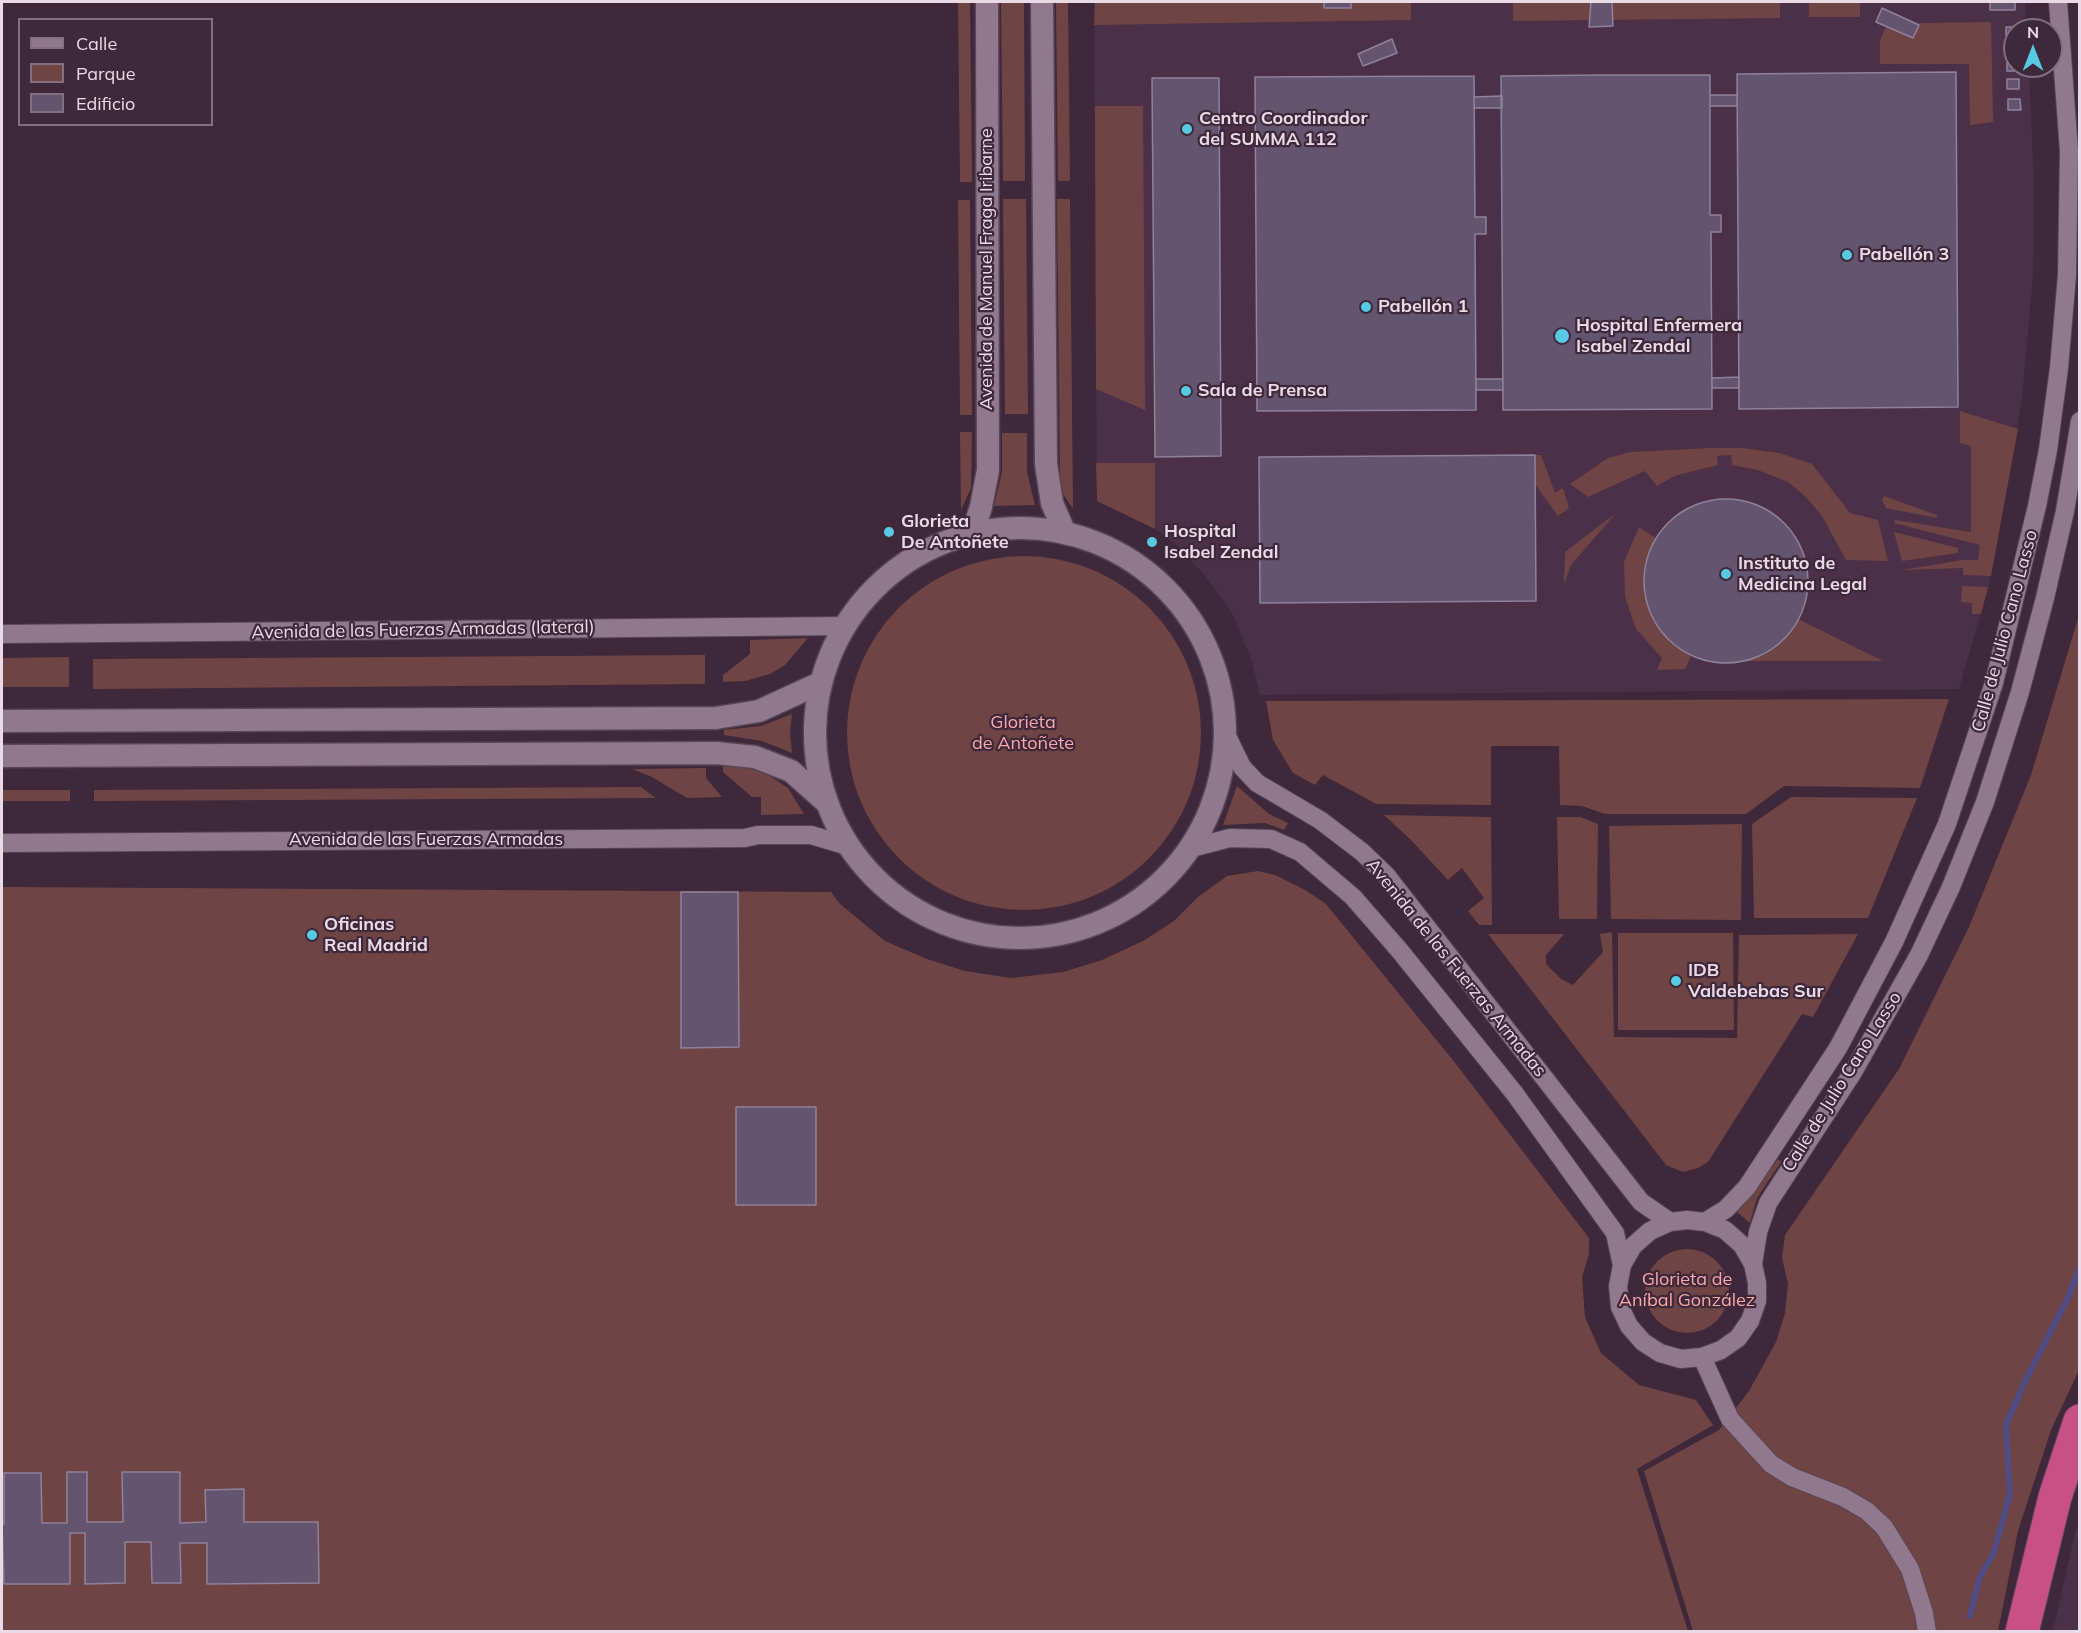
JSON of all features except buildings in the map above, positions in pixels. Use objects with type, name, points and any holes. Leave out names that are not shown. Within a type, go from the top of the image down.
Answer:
[{"type":"highway","points":[[2022,1632],[2055,1497],[2079,1421]]},
{"type":"street","name":"Avenida de Manuel Fraga Iribarne","points":[[972,534],[981,507],[988,470],[987,2]]},
{"type":"street","points":[[1042,2],[1046,464],[1052,503],[1065,532]]},
{"type":"street","name":"Calle de Julio Cano Lasso","points":[[1705,1222],[1726,1209],[1747,1187],[1835,1054],[1894,942],[1947,825],[1994,683],[2037,506],[2048,450],[2059,368],[2067,275],[2069,151],[2058,2]]},
{"type":"street","name":"Calle de Julio Cano Lasso","points":[[1753,1264],[1758,1232],[1768,1203],[1853,1072],[1919,955],[1972,836],[2020,692],[2045,598],[2065,511],[2079,420]]},
{"type":"street","points":[[1018,528],[1065,532],[1111,549],[1137,564],[1161,583],[1181,605],[1198,630],[1212,657],[1221,686],[1226,734],[1222,774],[1213,803],[1191,848],[1152,891],[1103,921],[1076,931],[1019,938],[962,930],[935,920],[886,889],[848,846],[826,802],[818,773],[814,743],[815,713],[820,683],[827,661],[844,626],[872,591],[906,562],[946,542],[972,534],[1018,528]]},
{"type":"street","name":"Avenida de las Fuerzas Armadas (lateral)","points":[[2,634],[844,626]]},
{"type":"street","points":[[2,721],[716,718],[759,711],[820,683]]},
{"type":"street","name":"Avenida de las Fuerzas Armadas","points":[[1226,734],[1242,767],[1257,783],[1320,820],[1362,852],[1386,875],[1641,1202],[1654,1214],[1670,1222]]},
{"type":"street","points":[[2,756],[716,753],[755,757],[791,771],[826,802]]},
{"type":"street","name":"Avenida de las Fuerzas Armadas","points":[[2,843],[733,838],[811,835],[848,846]]},
{"type":"street","name":"Avenida de las Fuerzas Armadas","points":[[1191,848],[1230,838],[1271,839],[1300,852],[1353,897],[1400,951],[1515,1094],[1615,1233],[1622,1265]]},
{"type":"street","points":[[1687,1220],[1705,1222],[1725,1230],[1742,1245],[1753,1264],[1758,1283],[1757,1301],[1750,1321],[1738,1338],[1722,1350],[1702,1357],[1681,1359],[1660,1353],[1636,1334],[1620,1307],[1618,1286],[1622,1265],[1634,1246],[1650,1231],[1670,1222],[1687,1220]]},
{"type":"street","points":[[1702,1357],[1730,1419],[1771,1464],[1792,1477],[1844,1497],[1867,1511],[1884,1527],[1910,1569],[1924,1612],[1927,1632]]},
{"type":"shaded area","name":"Hospital Enfermera Isabel Zendal","points":[[1094,2],[2025,2],[2026,18],[2003,18],[2003,78],[2030,78],[2034,184],[2033,276],[2022,399],[1990,581],[1959,689],[1260,695],[1251,659],[1232,613],[1205,576],[1176,544],[1155,529],[1097,501]]},
{"type":"shaded area","points":[[2079,1519],[2079,1631],[2053,1631],[2074,1537]]},
{"type":"green space","points":[[958,2],[970,2],[972,182],[960,182]]},
{"type":"green space","points":[[1001,2],[1024,2],[1025,181],[1003,181]]},
{"type":"green space","points":[[1056,2],[1068,2],[1070,181],[1058,181]]},
{"type":"green space","points":[[1095,2],[1411,2],[1411,20],[1094,25]]},
{"type":"green space","points":[[1513,2],[1780,2],[1780,18],[1513,21]]},
{"type":"green space","points":[[1809,2],[1860,2],[1860,17],[1809,17]]},
{"type":"green space","points":[[1991,22],[1993,122],[1970,125],[1969,64],[1880,64],[1880,40],[1886,26]]},
{"type":"green space","points":[[1095,106],[1143,106],[1145,410],[1096,389]]},
{"type":"green space","points":[[1003,199],[1026,199],[1028,414],[1005,414]]},
{"type":"green space","points":[[1057,199],[1070,199],[1073,509],[1063,494],[1060,478]]},
{"type":"green space","points":[[958,200],[970,200],[972,415],[960,415]]},
{"type":"green space","points":[[1960,411],[2018,429],[1991,576],[1963,575],[1963,568],[1903,570],[1962,560],[1978,560],[1980,545],[1894,523],[1895,520],[1971,532],[1971,446],[1960,443]]},
{"type":"green space","points":[[960,432],[972,432],[971,488],[961,510]]},
{"type":"green space","points":[[1002,433],[1027,433],[1027,472],[1035,505],[994,506],[1002,472]]},
{"type":"green space","points":[[1743,448],[1779,453],[1812,464],[1850,513],[1878,520],[1888,561],[1846,560],[1822,516],[1806,497],[1788,482],[1758,470],[1732,465],[1731,455],[1717,456],[1718,465],[1674,476],[1657,486],[1645,471],[1588,497],[1570,484],[1608,458],[1630,452]]},
{"type":"green space","points":[[1535,455],[1541,455],[1555,493],[1563,488],[1569,508],[1558,516],[1535,484]]},
{"type":"green space","points":[[1096,463],[1155,463],[1155,529],[1097,501]]},
{"type":"green space","points":[[1884,496],[1937,515],[1937,518],[1886,508],[1882,500]]},
{"type":"green space","points":[[1616,513],[1571,565],[1564,584],[1565,552]]},
{"type":"green space","points":[[1639,527],[1656,538],[1644,567],[1644,594],[1653,619],[1669,641],[1691,656],[1685,669],[1657,670],[1662,658],[1636,629],[1625,597],[1624,562]]},
{"type":"green space","points":[[1894,532],[1958,548],[1958,553],[1902,561]]},
{"type":"green space","name":"Glorieta de Antoñete","points":[[1024,556],[1059,559],[1092,569],[1137,596],[1161,620],[1188,665],[1198,698],[1201,733],[1198,768],[1188,801],[1161,846],[1137,870],[1092,897],[1059,907],[1024,910],[989,907],[956,897],[911,870],[887,846],[860,801],[850,768],[847,733],[850,698],[860,665],[887,620],[911,596],[956,569],[989,559]]},
{"type":"green space","points":[[1962,586],[1988,587],[1981,614],[1972,614],[1972,603],[1961,602]]},
{"type":"green space","points":[[2079,615],[2079,1370],[2051,1430],[2018,1531],[1998,1631],[1693,1631],[1644,1471],[1719,1430],[1749,1391],[1776,1342],[1785,1313],[1788,1284],[1782,1258],[1785,1235],[1899,1069],[1969,927],[2031,775]]},
{"type":"green space","points":[[1798,619],[1883,661],[1744,661],[1769,651],[1790,632]]},
{"type":"green space","points":[[808,638],[785,665],[770,674],[745,681],[723,682],[723,675],[750,654],[750,640]]},
{"type":"green space","points":[[705,655],[705,684],[93,689],[93,659]]},
{"type":"green space","points":[[69,657],[69,687],[2,687],[2,658]]},
{"type":"green space","points":[[1949,699],[1920,788],[1784,786],[1746,814],[1605,814],[1582,806],[1560,805],[1559,746],[1491,746],[1491,805],[1376,804],[1323,775],[1315,785],[1293,773],[1273,740],[1266,701]]},
{"type":"green space","points":[[792,714],[790,733],[792,753],[762,741],[724,735],[724,730],[761,726]]},
{"type":"green space","points":[[723,766],[747,767],[764,772],[788,788],[804,814],[761,815],[761,797],[752,797],[723,772]]},
{"type":"green space","points":[[706,768],[706,778],[722,797],[687,798],[652,777],[632,769]]},
{"type":"green space","points":[[1237,786],[1269,814],[1288,823],[1284,830],[1265,823],[1223,825]]},
{"type":"green space","points":[[641,787],[656,798],[94,801],[94,790]]},
{"type":"green space","points":[[2,790],[70,790],[70,801],[2,801]]},
{"type":"green space","points":[[1791,797],[1917,798],[1868,918],[1754,918],[1752,824]]},
{"type":"green space","points":[[1384,815],[1491,817],[1492,925],[1479,925],[1468,911],[1484,898],[1462,868],[1448,880]]},
{"type":"green space","points":[[1557,817],[1580,817],[1598,824],[1597,919],[1559,919]]},
{"type":"green space","points":[[1742,824],[1741,920],[1611,919],[1609,826]]},
{"type":"green space","points":[[1258,871],[1275,875],[1307,891],[1326,904],[1456,1064],[1589,1238],[1589,1254],[1582,1277],[1585,1317],[1601,1353],[1639,1385],[1696,1400],[1713,1425],[1637,1469],[1688,1631],[2,1632],[2,887],[831,892],[840,904],[885,941],[927,959],[965,971],[1011,978],[1063,972],[1102,960],[1143,941],[1174,921],[1198,897],[1227,876]]},
{"type":"green space","points":[[1612,932],[1614,1037],[1737,1038],[1739,935],[1858,934],[1813,1017],[1802,1014],[1708,1162],[1698,1168],[1683,1172],[1666,1165],[1488,934],[1564,934],[1546,955],[1546,964],[1561,979],[1573,985],[1603,952],[1600,934]]},
{"type":"green space","name":"IDB Valdebebas Sur","points":[[1618,933],[1733,933],[1734,1030],[1618,1030]]},
{"type":"green space","points":[[1778,1159],[1781,1162],[1757,1198],[1750,1223],[1737,1212]]},
{"type":"green space","name":"Glorieta de Aníbal González","points":[[1687,1249],[1703,1252],[1717,1261],[1726,1275],[1729,1291],[1726,1307],[1717,1321],[1703,1330],[1687,1333],[1671,1330],[1657,1321],[1648,1307],[1645,1291],[1648,1275],[1657,1261],[1671,1252]]},
{"type":"waterway","points":[[1970,1616],[1979,1579],[1994,1552],[2010,1493],[2006,1425],[2025,1381],[2067,1300],[2080,1267]]},
{"type":"place","name":"Centro Coordinador del SUMMA 112","points":[[1187,129]]},
{"type":"place","name":"Pabellón 3","points":[[1847,255]]},
{"type":"place","name":"Pabellón 1","points":[[1366,307]]},
{"type":"place","name":"Hospital Enfermera Isabel Zendal","points":[[1562,336]]},
{"type":"place","name":"Sala de Prensa","points":[[1186,391]]},
{"type":"place","name":"Glorieta De Antoñete","points":[[889,532]]},
{"type":"place","name":"Hospital Isabel Zendal","points":[[1152,542]]},
{"type":"place","name":"Instituto de Medicina Legal","points":[[1726,574]]},
{"type":"place","name":"Oficinas Real Madrid","points":[[312,935]]},
{"type":"place","name":"IDB Valdebebas Sur","points":[[1676,981]]}]
